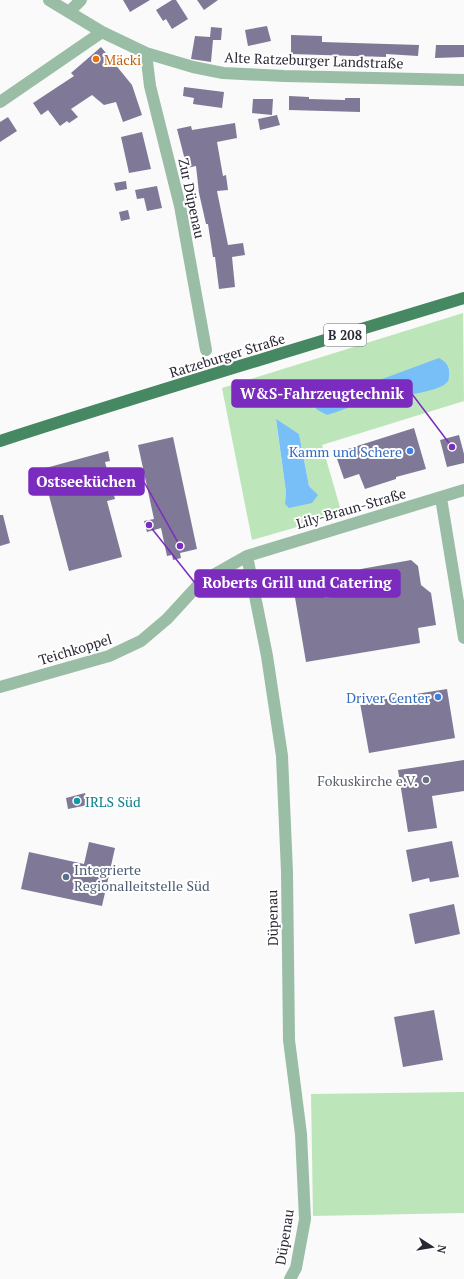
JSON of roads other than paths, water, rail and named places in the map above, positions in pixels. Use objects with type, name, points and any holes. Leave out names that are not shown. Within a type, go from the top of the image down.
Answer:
[{"type":"main road","name":"Ratzeburger Straße","points":[[0,441],[126,400],[186,384],[464,298]]},
{"type":"street","name":"Alte Ratzeburger Landstraße","points":[[49,0],[102,32],[146,53],[193,67],[223,73],[284,76],[464,80]]},
{"type":"street","points":[[69,12],[82,0]]},
{"type":"street","points":[[0,102],[102,32]]},
{"type":"street","name":"Zur Düpenau","points":[[146,53],[150,86],[180,206],[206,350]]},
{"type":"street","name":"Lily-Braun-Straße","points":[[247,556],[464,490]]},
{"type":"street","points":[[441,498],[464,638]]},
{"type":"street","name":"Teichkoppel","points":[[0,687],[109,656],[141,641],[167,619],[201,582],[247,556]]},
{"type":"street","name":"Düpenau","points":[[247,556],[267,656],[282,756],[287,872],[289,1040],[301,1134],[305,1219],[296,1268],[290,1279]]},
{"type":"water","points":[[439,358],[446,363],[448,367],[449,378],[443,385],[435,389],[368,401],[327,415],[316,409],[320,402]]},
{"type":"water","points":[[276,419],[299,434],[309,486],[318,495],[312,503],[289,508],[285,504],[286,492]]},
{"type":"place","name":"Mäcki","points":[[96,59]]},
{"type":"place","name":"W&S-Fahrzeugtechnik","points":[[452,447]]},
{"type":"place","name":"Kamm und Schere","points":[[410,451]]},
{"type":"place","name":"Roberts Grill und Catering","points":[[149,525]]},
{"type":"place","name":"Ostseeküchen","points":[[180,546]]},
{"type":"place","name":"Driver Center","points":[[438,697]]},
{"type":"place","name":"Fokuskirche e.V.","points":[[426,780]]},
{"type":"place","name":"IRLS Süd","points":[[77,801]]},
{"type":"place","name":"Integrierte Regionalleitstelle Süd","points":[[66,877]]}]
